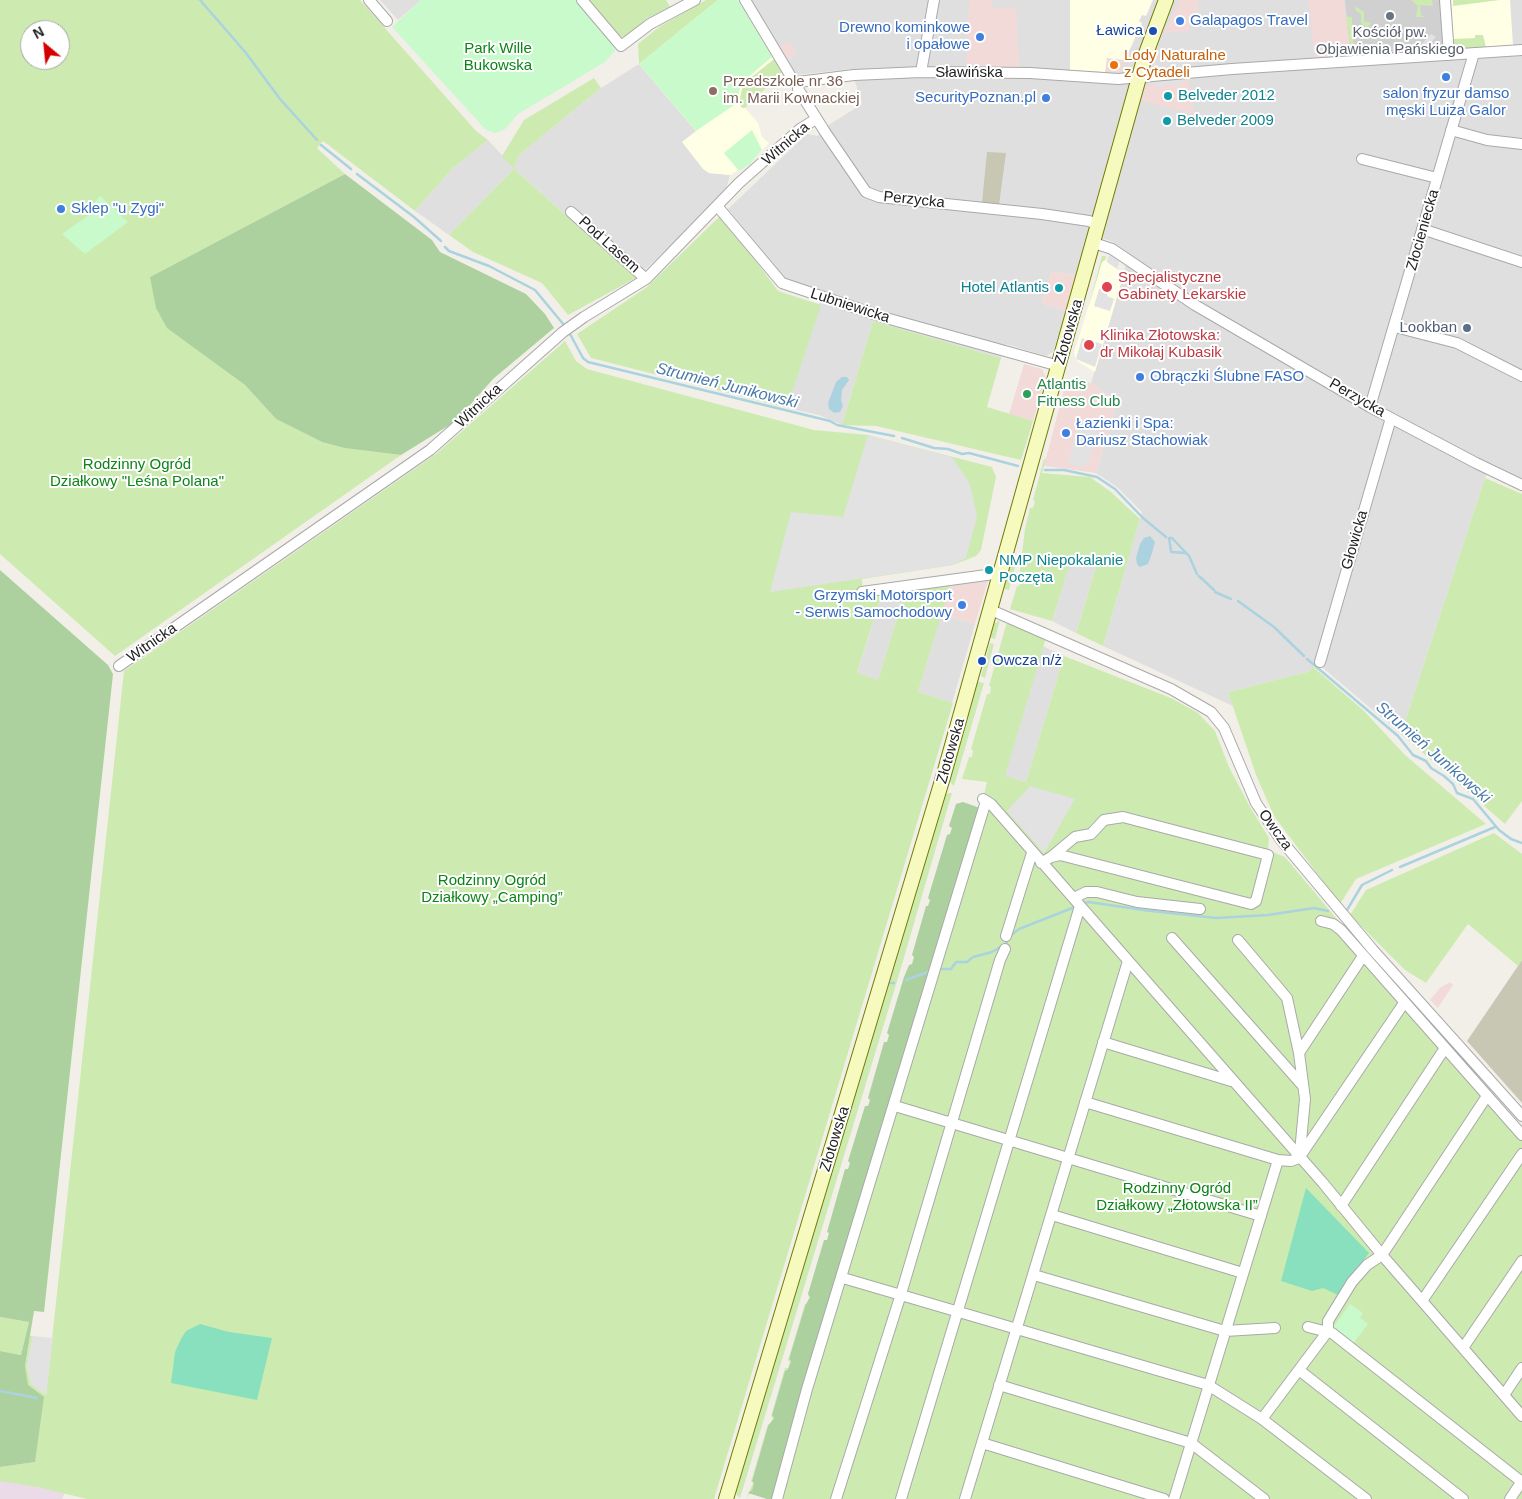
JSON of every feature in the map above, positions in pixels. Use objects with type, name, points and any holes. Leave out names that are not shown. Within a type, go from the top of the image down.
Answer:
[{"type":"street","points":[[369,0],[387,21]]},
{"type":"street","points":[[582,0],[621,46],[650,24],[694,0]]},
{"type":"street","name":"Perzycka","points":[[745,0],[793,80],[798,82],[798,88],[816,119],[857,182],[871,195],[1089,220],[1099,225]]},
{"type":"street","points":[[921,72],[934,0]]},
{"type":"street","name":"Złotowska","points":[[726,1499],[927,832],[1153,31],[1166,0]]},
{"type":"street","points":[[1445,0],[1448,55]]},
{"type":"street","name":"Sławińska","points":[[798,82],[836,77],[921,72],[1030,73],[1118,79],[1232,68],[1522,50]]},
{"type":"street","name":"Złocieniecka","points":[[1370,406],[1395,327],[1474,53]]},
{"type":"street","name":"Witnicka","points":[[119,666],[430,450],[563,332],[646,278],[718,207],[739,183],[800,129],[816,119]]},
{"type":"street","points":[[1451,130],[1487,140],[1522,144]]},
{"type":"street","points":[[1362,159],[1437,178]]},
{"type":"street","name":"Lubniewicka","points":[[718,207],[782,283],[842,304],[1059,366]]},
{"type":"street","name":"Pod Lasem","points":[[571,212],[646,278]]},
{"type":"street","points":[[1422,229],[1522,262]]},
{"type":"street","name":"Perzycka","points":[[1094,243],[1112,249],[1188,300],[1391,418],[1522,485]]},
{"type":"street","points":[[1395,327],[1457,343],[1522,376]]},
{"type":"street","name":"Głowicka","points":[[1320,662],[1391,418]]},
{"type":"street","points":[[862,592],[1001,574]]},
{"type":"street","name":"Owcza","points":[[990,610],[1162,685],[1196,702],[1211,712],[1224,728],[1256,803],[1281,840],[1379,957],[1522,1116]]},
{"type":"street","points":[[777,1499],[808,1389],[843,1278],[985,800],[1077,902],[1522,1416]]},
{"type":"street","points":[[1042,863],[1075,837],[1091,834],[1104,820],[1123,817],[1270,854],[1256,901],[1251,904],[1060,855],[1051,857]]},
{"type":"street","points":[[1006,936],[1032,853]]},
{"type":"street","points":[[901,1499],[1009,1140],[1077,902],[1086,892],[1097,892],[1137,902],[1200,910]]},
{"type":"street","points":[[1321,921],[1333,924],[1341,930],[1522,1135]]},
{"type":"street","points":[[1172,938],[1303,1086]]},
{"type":"street","points":[[1238,940],[1287,998],[1299,1053],[1305,1099],[1303,1145],[1299,1158]]},
{"type":"street","points":[[836,1499],[901,1294],[1000,960],[1005,949]]},
{"type":"street","points":[[1299,1053],[1363,956]]},
{"type":"street","points":[[965,1499],[1128,961]]},
{"type":"street","points":[[1085,1102],[1278,1160],[1291,1161],[1299,1158],[1404,1003]]},
{"type":"street","points":[[1103,1042],[1232,1081]]},
{"type":"street","points":[[1341,1206],[1445,1048]]},
{"type":"street","points":[[1262,1419],[1328,1331],[1328,1321],[1352,1282],[1366,1265],[1382,1255],[1487,1096]]},
{"type":"street","points":[[894,1106],[1261,1216]]},
{"type":"street","points":[[1422,1301],[1522,1154]]},
{"type":"street","points":[[1174,1499],[1278,1160]]},
{"type":"street","points":[[1052,1215],[1243,1273]]},
{"type":"street","points":[[1463,1348],[1522,1261]]},
{"type":"street","points":[[1034,1275],[1225,1331],[1275,1328]]},
{"type":"street","points":[[843,1278],[1208,1385],[1262,1419],[1366,1499]]},
{"type":"street","points":[[1308,1327],[1328,1331],[1522,1482],[1510,1499]]},
{"type":"street","points":[[1504,1394],[1522,1368]]},
{"type":"street","points":[[1299,1370],[1463,1499]]},
{"type":"street","points":[[999,1385],[1191,1443],[1264,1499]]},
{"type":"street","points":[[982,1443],[1164,1499]]},
{"type":"shaded area","points":[[380,0],[421,0],[398,20]]},
{"type":"shaded area","name":"Przedszkole nr 36 im. Marii Kownackiej","points":[[718,0],[738,0],[782,73],[745,108],[758,123],[762,137],[769,143],[750,164],[730,175],[709,173],[703,169],[682,142],[696,131],[639,64]]},
{"type":"shaded area","points":[[751,0],[1522,0],[1522,478],[1490,463],[1401,734],[1323,668],[1313,666],[1311,671],[1228,692],[1233,706],[1103,646],[1142,512],[1117,487],[1096,473],[1117,402],[1091,383],[1125,268],[1127,252],[1111,241],[1088,234],[1076,275],[1051,272],[1042,303],[1066,311],[1053,352],[1046,356],[1006,344],[1001,358],[873,321],[842,425],[819,415],[787,408],[823,291],[786,280],[728,209],[807,134],[818,136],[827,126],[862,104],[851,69],[796,75],[787,60],[796,54],[794,50],[784,45],[779,47]]},
{"type":"shaded area","points":[[969,0],[992,0],[992,8],[1016,7],[1019,67],[966,65]]},
{"type":"shaded area","points":[[1070,0],[1153,0],[1146,16],[1142,15],[1139,21],[1142,23],[1125,60],[1107,58],[1105,72],[1070,70]]},
{"type":"shaded area","points":[[1180,0],[1198,0],[1198,13],[1188,31],[1164,33]]},
{"type":"shaded area","points":[[1308,0],[1344,0],[1351,56],[1315,59]]},
{"type":"shaded area","points":[[1345,0],[1440,0],[1443,51],[1351,57]]},
{"type":"shaded area","points":[[1451,0],[1510,0],[1513,45],[1454,49]]},
{"type":"shaded area","points":[[1431,34],[1436,37],[1423,51],[1404,53],[1404,48],[1420,46]]},
{"type":"shaded area","points":[[791,42],[796,54],[787,60],[779,47]]},
{"type":"shaded area","points":[[1390,49],[1390,54],[1362,56],[1361,51]]},
{"type":"shaded area","points":[[1107,58],[1125,60],[1119,73],[1105,72]]},
{"type":"shaded area","points":[[639,64],[696,131],[709,173],[730,175],[725,194],[636,278],[514,169],[449,235],[415,211],[451,170],[488,140],[514,168],[519,155],[601,88]]},
{"type":"shaded area","points":[[1188,79],[1194,114],[1142,101],[1146,85]]},
{"type":"shaded area","points":[[1183,80],[1183,84],[1155,87],[1154,82]]},
{"type":"shaded area","points":[[987,152],[1006,153],[999,205],[982,203]]},
{"type":"shaded area","points":[[1110,253],[1120,259],[1117,269],[1107,262]]},
{"type":"shaded area","points":[[1105,260],[1118,270],[1125,270],[1095,372],[1077,361],[1074,353],[1102,262]]},
{"type":"shaded area","points":[[1051,272],[1076,275],[1066,311],[1042,303]]},
{"type":"shaded area","points":[[1099,289],[1109,291],[1107,296],[1114,299],[1110,311],[1094,306]]},
{"type":"shaded area","points":[[1082,338],[1087,340],[1087,348],[1089,340],[1102,344],[1095,367],[1076,359]]},
{"type":"shaded area","points":[[1024,364],[1042,369],[1046,377],[1033,421],[1009,414]]},
{"type":"shaded area","points":[[1073,378],[1091,383],[1117,402],[1096,473],[1044,466],[1066,382]]},
{"type":"shaded area","points":[[1079,422],[1098,427],[1089,461],[1081,467],[1068,464]]},
{"type":"shaded area","points":[[868,435],[952,457],[970,484],[977,517],[966,558],[953,565],[770,592],[791,512],[843,517]]},
{"type":"shaded area","points":[[1072,556],[1097,564],[1076,633],[1052,621]]},
{"type":"shaded area","name":"Grzymski Motorsport - Serwis Samochodowy","points":[[985,578],[988,581],[975,624],[941,614],[951,583]]},
{"type":"shaded area","points":[[906,589],[878,680],[857,674],[882,593]]},
{"type":"shaded area","points":[[941,614],[975,624],[952,703],[918,692]]},
{"type":"shaded area","points":[[1043,646],[1064,656],[1026,782],[1004,776]]},
{"type":"shaded area","points":[[1030,786],[1075,799],[1044,853],[1007,811]]},
{"type":"shaded area","points":[[1522,960],[1522,1103],[1467,1041]]},
{"type":"shaded area","points":[[1450,982],[1453,985],[1438,1008],[1430,1000],[1440,988]]},
{"type":"shaded area","points":[[33,1336],[53,1338],[46,1395],[31,1384],[27,1366]]},
{"type":"shaded area","points":[[4,1480],[65,1493],[62,1499],[0,1499],[0,1481]]},
{"type":"green space","name":"Rodzinny Ogród Działkowy \"Leśna Polana\"","points":[[0,0],[360,0],[476,131],[488,140],[451,170],[415,211],[323,141],[317,148],[345,174],[150,277],[213,361],[245,385],[276,419],[322,442],[344,448],[401,455],[115,656],[0,554]]},
{"type":"green space","name":"Park Wille Bukowska","points":[[421,0],[578,0],[611,38],[615,51],[605,62],[518,114],[505,129],[496,133],[486,130],[392,27]]},
{"type":"green space","points":[[589,0],[666,0],[670,7],[646,19],[627,36],[619,37]]},
{"type":"green space","points":[[706,0],[718,0],[639,64],[638,44],[659,27]]},
{"type":"green space","name":"Przedszkole nr 36 im. Marii Kownackiej","points":[[718,0],[738,0],[772,57],[741,83],[737,103],[696,131],[639,64]]},
{"type":"green space","points":[[1411,0],[1432,0],[1433,6],[1420,5],[1421,15],[1425,17],[1416,17],[1418,6]]},
{"type":"green space","points":[[1453,0],[1500,0],[1453,6]]},
{"type":"green space","points":[[1355,6],[1364,12],[1364,21],[1371,23],[1367,28],[1361,23],[1361,14],[1356,11]]},
{"type":"green space","points":[[1346,16],[1352,17],[1352,24],[1356,27],[1357,37],[1353,41],[1356,49],[1351,50]]},
{"type":"green space","points":[[1475,35],[1483,35],[1486,47],[1454,49],[1454,39],[1475,38]]},
{"type":"green space","points":[[774,59],[782,73],[745,108],[742,108],[739,103],[743,84]]},
{"type":"green space","points":[[594,78],[601,88],[519,155],[514,169],[502,156],[524,120]]},
{"type":"green space","points":[[752,130],[762,150],[750,164],[739,171],[724,153]]},
{"type":"green space","points":[[514,169],[636,278],[568,315],[542,283],[473,252],[449,235]]},
{"type":"green space","points":[[345,174],[432,240],[440,252],[526,294],[545,314],[554,328],[493,379],[456,421],[401,455],[344,448],[322,442],[276,419],[245,385],[167,328],[156,308],[150,277]]},
{"type":"green space","points":[[100,196],[128,222],[85,254],[62,234],[89,215],[91,206]]},
{"type":"green space","points":[[719,217],[739,238],[778,291],[821,305],[787,408],[591,358],[577,334],[647,287]]},
{"type":"green space","points":[[1102,256],[1106,256],[1102,262],[1088,309]]},
{"type":"green space","points":[[873,321],[1001,358],[987,407],[1033,421],[1021,460],[876,426],[842,425]]},
{"type":"green space","name":"Rodzinny Ogród Działkowy „Camping”","points":[[565,341],[576,361],[587,369],[814,430],[868,435],[992,467],[996,477],[981,550],[976,556],[953,565],[862,579],[863,595],[882,593],[857,673],[878,680],[906,589],[951,583],[918,692],[953,703],[714,1499],[87,1499],[37,1487],[0,1481],[0,1467],[35,1462],[25,1366],[30,1336],[33,1336],[27,1366],[31,1384],[46,1395],[124,671],[436,454]]},
{"type":"green space","points":[[1044,459],[1046,459],[1042,473],[1090,477],[1111,492],[1140,519],[1103,646],[1076,633],[1097,564],[1072,557],[1052,621],[1010,609],[1017,586],[1019,586],[1021,580],[1019,578],[1025,529],[1030,508],[1033,508],[1035,501],[1033,500]]},
{"type":"green space","points":[[1485,478],[1522,494],[1522,801],[1505,824],[1401,734]]},
{"type":"green space","points":[[1009,564],[1015,567],[1009,590],[1001,588]]},
{"type":"green space","points":[[0,570],[108,665],[113,674],[44,1312],[34,1311],[25,1366],[28,1385],[44,1397],[35,1462],[0,1467],[0,1351],[21,1355],[29,1322],[0,1317]]},
{"type":"green space","points":[[1000,620],[995,639],[988,637],[992,625]]},
{"type":"green space","name":"Rodzinny Ogród Działkowy „Złotowska II”","points":[[1008,622],[1046,638],[1005,776],[1026,782],[1064,656],[1171,698],[1198,713],[1215,731],[1229,767],[1269,838],[1268,850],[1285,857],[1367,955],[1522,1128],[1522,1499],[772,1499],[983,799],[987,782],[962,779],[969,757],[972,757],[973,751],[971,749],[987,694],[990,694],[991,687],[989,686]]},
{"type":"green space","points":[[990,643],[994,644],[985,678],[981,676]]},
{"type":"green space","points":[[1312,666],[1364,711],[1405,755],[1486,824],[1356,879],[1340,904],[1274,816],[1256,775],[1228,692],[1311,671]]},
{"type":"green space","points":[[975,681],[984,683],[954,786],[948,780]]},
{"type":"green space","points":[[952,793],[898,978],[740,1498],[734,1492],[945,794]]},
{"type":"green space","points":[[963,802],[980,808],[772,1499],[767,1499],[748,1493],[752,1490],[754,1483],[752,1481],[768,1426],[774,1418],[772,1415],[785,1371],[788,1369],[791,1361],[789,1359],[805,1306],[810,1297],[808,1294],[824,1240],[827,1240],[829,1233],[827,1232],[845,1169],[848,1169],[850,1163],[848,1161],[865,1106],[868,1106],[870,1100],[868,1098],[884,1042],[887,1042],[889,1035],[887,1033],[904,977],[909,965],[912,964],[914,957],[912,955],[926,906],[928,906],[930,900],[928,898],[947,835],[950,834],[952,828],[949,826],[956,804]]},
{"type":"green space","points":[[1494,833],[1522,854],[1522,960],[1518,966],[1468,924],[1426,983],[1405,970],[1350,915],[1366,890]]},
{"type":"green space","points":[[1306,1188],[1369,1253],[1338,1295],[1323,1288],[1312,1291],[1281,1281]]},
{"type":"green space","points":[[809,1301],[808,1305],[805,1306],[789,1359],[791,1361],[788,1369],[786,1369],[772,1415],[774,1417],[771,1425],[768,1426],[752,1480],[754,1483],[752,1490],[746,1499],[753,1483],[751,1481],[768,1424],[771,1424],[773,1418],[771,1416],[785,1368],[788,1368],[790,1362],[788,1360],[805,1304],[808,1304]]},
{"type":"green space","points":[[1350,1304],[1363,1313],[1360,1318],[1368,1324],[1352,1345],[1332,1329]]},
{"type":"green space","points":[[0,1317],[29,1322],[21,1355],[0,1351]]},
{"type":"green space","points":[[200,1324],[229,1332],[272,1338],[257,1400],[171,1383],[175,1352],[181,1339],[186,1331]]},
{"type":"water","points":[[842,377],[847,377],[849,380],[842,390],[841,400],[843,406],[840,412],[834,413],[829,409],[828,403],[836,382]]},
{"type":"water","points":[[1150,536],[1155,542],[1152,553],[1148,564],[1140,567],[1137,564],[1136,558],[1140,544],[1144,538]]},
{"type":"waterway","name":"Strumień Junikowski","points":[[200,0],[246,53],[280,99],[317,140]]},
{"type":"waterway","name":"Strumień Junikowski","points":[[321,145],[351,169]]},
{"type":"waterway","name":"Strumień Junikowski","points":[[357,174],[414,217],[441,241]]},
{"type":"waterway","name":"Strumień Junikowski","points":[[445,247],[449,251],[489,266],[535,290],[564,325]]},
{"type":"waterway","name":"Strumień Junikowski","points":[[570,334],[583,358],[588,362],[830,421],[837,425],[894,436]]},
{"type":"waterway","name":"Strumień Junikowski","points":[[902,438],[934,448],[948,449],[962,454],[969,453],[1018,466]]},
{"type":"waterway","name":"Strumień Junikowski","points":[[1045,470],[1064,470],[1097,477],[1115,489],[1143,518],[1166,537]]},
{"type":"waterway","name":"Strumień Junikowski","points":[[1171,551],[1169,538],[1172,538],[1189,556],[1197,574]]},
{"type":"waterway","name":"Strumień Junikowski","points":[[1171,552],[1186,553]]},
{"type":"waterway","name":"Strumień Junikowski","points":[[1199,576],[1214,590]]},
{"type":"waterway","name":"Strumień Junikowski","points":[[1215,592],[1231,599]]},
{"type":"waterway","name":"Strumień Junikowski","points":[[1238,601],[1274,627],[1304,656]]},
{"type":"waterway","name":"Strumień Junikowski","points":[[1307,659],[1398,736],[1413,755],[1426,761],[1431,768],[1453,784],[1457,793],[1473,799],[1499,830],[1511,839],[1522,843]]},
{"type":"waterway","points":[[1400,867],[1495,827]]},
{"type":"waterway","points":[[1347,910],[1362,885],[1392,870]]},
{"type":"waterway","points":[[1083,903],[1089,902],[1150,911]]},
{"type":"waterway","points":[[1006,944],[1010,936],[1019,929],[1075,907]]},
{"type":"waterway","points":[[1152,911],[1216,918],[1268,915],[1314,908],[1328,911]]},
{"type":"waterway","points":[[938,969],[951,969],[956,962],[967,962],[973,957],[992,952],[1002,946]]},
{"type":"waterway","points":[[906,980],[930,971]]},
{"type":"waterway","points":[[0,1391],[37,1398]]},
{"type":"place","name":"Kościół pw. Objawienia Pańskiego","points":[[1390,16]]},
{"type":"place","name":"Galapagos Travel","points":[[1180,21]]},
{"type":"place","name":"Ławica","points":[[1153,31]]},
{"type":"place","name":"Drewno kominkowe i opałowe","points":[[980,37]]},
{"type":"place","name":"Lody Naturalne z Cytadeli","points":[[1114,65]]},
{"type":"place","name":"salon fryzur damso męski Luiza Galor","points":[[1446,77]]},
{"type":"place","name":"Przedszkole nr 36 im. Marii Kownackiej","points":[[713,91]]},
{"type":"place","name":"Belveder 2012","points":[[1168,96]]},
{"type":"place","name":"SecurityPoznan.pl","points":[[1046,98]]},
{"type":"place","name":"Belveder 2009","points":[[1167,121]]},
{"type":"place","name":"Sklep \"u Zygi\"","points":[[61,209]]},
{"type":"place","name":"Specjalistyczne Gabinety Lekarskie","points":[[1107,287]]},
{"type":"place","name":"Hotel Atlantis","points":[[1059,288]]},
{"type":"place","name":"Lookban","points":[[1467,328]]},
{"type":"place","name":"Klinika Złotowska: dr Mikołaj Kubasik","points":[[1089,345]]},
{"type":"place","name":"Obrączki Ślubne FASO","points":[[1140,377]]},
{"type":"place","name":"Atlantis Fitness Club","points":[[1027,394]]},
{"type":"place","name":"Łazienki i Spa: Dariusz Stachowiak","points":[[1066,433]]},
{"type":"place","name":"NMP Niepokalanie Poczęta","points":[[989,570]]},
{"type":"place","name":"Grzymski Motorsport - Serwis Samochodowy","points":[[962,605]]},
{"type":"place","name":"Owcza n/ż","points":[[982,661]]}]
